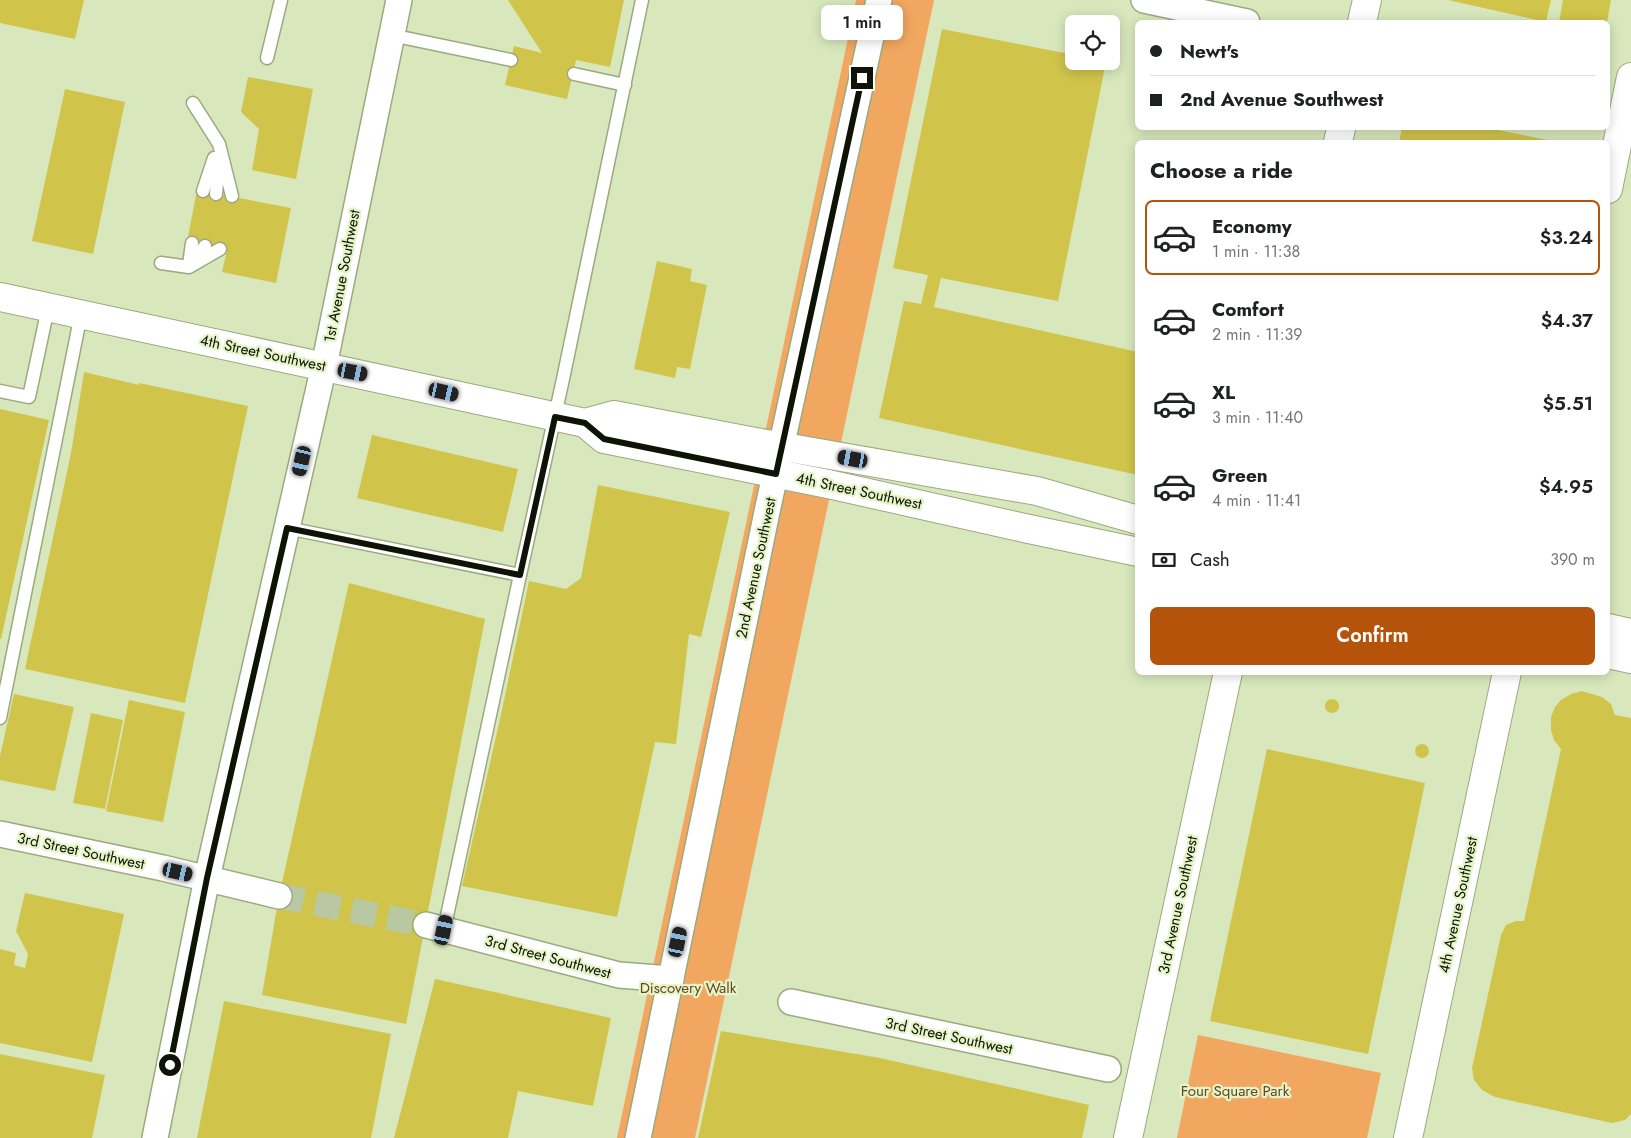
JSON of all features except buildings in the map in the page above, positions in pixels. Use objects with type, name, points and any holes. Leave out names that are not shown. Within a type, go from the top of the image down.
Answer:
[{"type":"main road","points":[[1362,20],[1367,0]]},
{"type":"main road","points":[[1610,176],[1621,105],[1631,77]]},
{"type":"main road","name":"4th Street Southwest","points":[[0,297],[585,423],[614,415],[1037,491],[1135,519]]},
{"type":"main road","name":"4th Street Southwest","points":[[585,423],[604,439],[1135,551]]},
{"type":"main road","points":[[1610,628],[1631,633]]},
{"type":"main road","points":[[1610,654],[1631,659]]},
{"type":"main road","name":"3rd Avenue Southwest","points":[[1128,1138],[1227,675]]},
{"type":"main road","name":"4th Avenue Southwest","points":[[1412,1137],[1506,675]]},
{"type":"street","name":"1st Avenue Southwest","points":[[155,1138],[207,878],[324,366],[399,0]]},
{"type":"street","name":"2nd Avenue Southwest","points":[[638,1138],[776,474],[879,0]]},
{"type":"street","points":[[1144,0],[1238,20]]},
{"type":"street","name":"3rd Street Southwest","points":[[0,834],[207,878],[279,896]]},
{"type":"street","name":"3rd Street Southwest","points":[[435,927],[619,975],[671,979]]},
{"type":"street","name":"3rd Street Southwest","points":[[791,1002],[1108,1069]]},
{"type":"lane","points":[[267,58],[281,0]]},
{"type":"lane","points":[[435,927],[520,575],[642,0]]},
{"type":"lane","points":[[391,35],[511,60]]},
{"type":"lane","points":[[574,74],[625,85]]},
{"type":"lane","points":[[193,103],[219,144],[232,196]]},
{"type":"lane","points":[[203,191],[219,144]]},
{"type":"lane","points":[[216,194],[219,144]]},
{"type":"lane","points":[[189,267],[199,244]]},
{"type":"lane","points":[[161,263],[189,267],[220,249]]},
{"type":"lane","points":[[0,391],[29,397],[48,308]]},
{"type":"lane","points":[[0,718],[80,314]]},
{"type":"lane","points":[[287,528],[520,575]]},
{"type":"green space","name":"Discovery Walk","points":[[856,0],[934,0],[695,1138],[617,1138]]},
{"type":"green space","name":"Four Square Park","points":[[1198,1035],[1381,1073],[1367,1138],[1177,1138]]},
{"type":"tunnel","points":[[279,896],[426,925]]},
{"type":"route","points":[[170,1065],[207,878],[287,528],[520,575],[555,417],[585,423],[604,439],[776,474],[862,78]]}]
